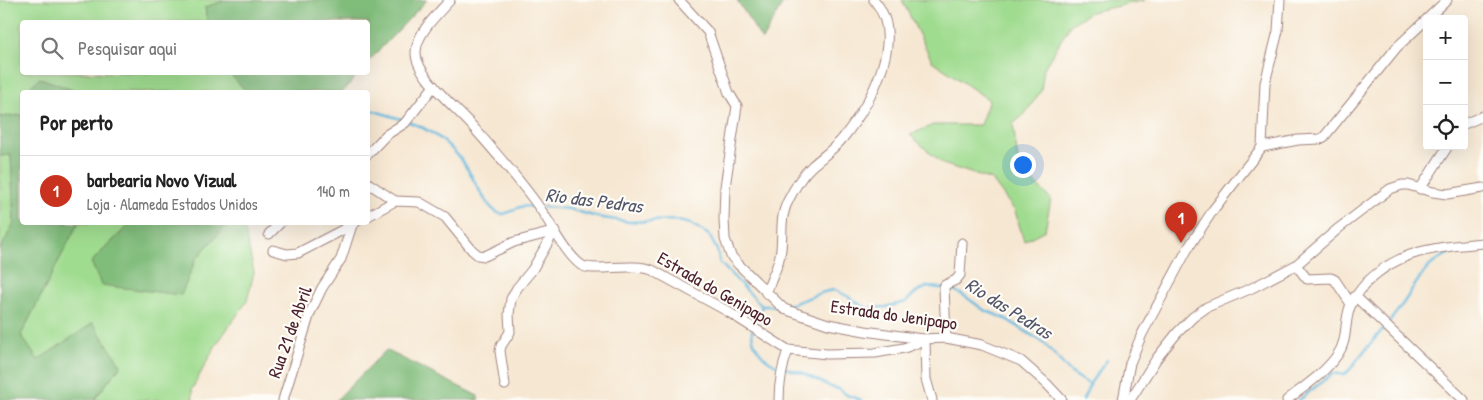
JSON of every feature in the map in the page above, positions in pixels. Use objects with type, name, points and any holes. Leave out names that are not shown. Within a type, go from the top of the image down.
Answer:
[{"type":"street","name":"Estrada do Genipapo","points":[[450,0],[424,31],[416,53],[418,61],[426,77],[465,116],[499,157],[540,209],[572,256],[582,266],[593,269],[616,266],[643,266],[727,311],[788,350],[827,354],[875,353],[904,348],[924,339]]},
{"type":"street","name":"Estrada do Jenipapo","points":[[679,0],[708,32],[729,94],[737,106],[724,187],[725,239],[731,256],[738,264],[784,309],[828,324],[865,331],[924,339],[946,338],[982,345],[1015,358],[1047,384],[1062,400]]},
{"type":"street","points":[[766,292],[781,249],[781,228],[788,200],[801,178],[842,139],[873,91],[882,71],[886,50],[886,20],[880,7],[874,0]]},
{"type":"street","points":[[1123,400],[1130,362],[1142,334],[1187,250],[1213,210],[1262,147],[1265,83],[1278,31],[1280,0]]},
{"type":"street","points":[[1431,15],[1447,0]]},
{"type":"street","points":[[1262,147],[1322,138],[1394,51],[1423,23]]},
{"type":"street","points":[[370,152],[386,136],[405,123],[434,86]]},
{"type":"street","points":[[1468,122],[1483,116]]},
{"type":"street","points":[[1420,189],[1445,150]]},
{"type":"street","points":[[370,183],[395,201]]},
{"type":"street","points":[[1130,400],[1157,358],[1177,333],[1193,318],[1207,307],[1260,284],[1296,265],[1339,228],[1390,189],[1402,185],[1447,194],[1483,188]]},
{"type":"street","points":[[370,215],[395,201],[420,202],[445,217],[478,255],[485,256],[514,242],[555,232]]},
{"type":"street","points":[[269,234],[278,225]]},
{"type":"street","points":[[273,250],[287,254],[298,253],[352,225]]},
{"type":"street","name":"Rua 21 de Abril","points":[[283,400],[310,312],[340,259],[354,225]]},
{"type":"street","points":[[506,385],[500,351],[510,332],[509,314],[511,299],[517,288],[532,270],[555,232]]},
{"type":"street","points":[[946,338],[944,285],[956,280],[960,275],[962,243]]},
{"type":"street","points":[[1288,400],[1329,366],[1339,353],[1343,345],[1353,300],[1374,276],[1408,254],[1422,250],[1483,243]]},
{"type":"street","points":[[1296,265],[1307,279],[1331,278],[1335,280],[1353,300],[1464,400]]},
{"type":"street","points":[[924,339],[926,380],[932,400]]},
{"type":"street","points":[[779,400],[778,386],[788,350]]},
{"type":"green space","points":[[0,0],[228,0],[205,7],[207,20],[20,20],[20,75],[231,75],[245,90],[71,90],[40,78],[27,90],[20,90],[20,115],[0,117]]},
{"type":"green space","points":[[228,0],[427,0],[370,60],[370,20],[207,20],[205,7]]},
{"type":"green space","points":[[737,0],[791,0],[783,3],[762,40]]},
{"type":"green space","points":[[902,0],[1145,0],[1091,12],[1071,24],[1044,68],[1041,91],[1024,115],[1013,124],[1019,168],[1051,199],[1045,230],[1024,241],[1015,211],[992,180],[943,164],[910,135],[933,125],[980,125],[989,100],[932,61]]},
{"type":"green space","points":[[231,75],[357,75],[345,90],[245,90]]},
{"type":"green space","points":[[40,78],[73,90],[27,90]]},
{"type":"green space","points":[[20,115],[20,225],[77,225],[21,335],[38,360],[93,323],[121,365],[94,400],[0,400],[0,250],[14,223],[11,155],[0,156],[0,117]]},
{"type":"green space","points":[[11,155],[14,223],[0,250],[0,156]]},
{"type":"green space","points":[[77,225],[129,225],[91,262],[181,295],[196,259],[226,225],[243,225],[254,272],[247,301],[216,345],[192,389],[193,400],[94,400],[121,365],[38,361],[21,335]]},
{"type":"green space","points":[[129,225],[226,225],[196,259],[181,295],[101,285],[91,262]]},
{"type":"green space","points":[[386,350],[478,396],[478,400],[336,400]]},
{"type":"waterway","name":"Rio das Pedras","points":[[370,110],[404,120]]},
{"type":"waterway","name":"Rio das Pedras","points":[[409,122],[430,132],[454,151],[464,163],[485,199],[496,212],[504,214],[520,207],[535,207]]},
{"type":"waterway","name":"Rio das Pedras","points":[[543,207],[569,209],[597,217],[629,222],[674,220],[691,224],[709,235],[717,250],[720,263],[762,306],[777,306]]},
{"type":"waterway","points":[[1299,400],[1333,373],[1344,375],[1392,319],[1427,268],[1459,249]]},
{"type":"waterway","name":"Rio das Pedras","points":[[785,305],[822,292],[835,290],[862,306],[868,308],[886,307],[906,302],[916,292],[927,287],[952,289],[984,310],[1006,319],[1044,343],[1070,372],[1090,385]]},
{"type":"waterway","name":"Rio das Pedras","points":[[754,325],[762,306]]},
{"type":"waterway","name":"Rio das Pedras","points":[[752,330],[754,342],[760,353],[769,361],[780,366]]},
{"type":"waterway","points":[[1083,400],[1091,382],[1107,360]]},
{"type":"waterway","name":"Rio das Pedras","points":[[785,368],[803,373],[861,400]]},
{"type":"place","name":"barbearia Novo Vizual","points":[[1181,243]]}]
